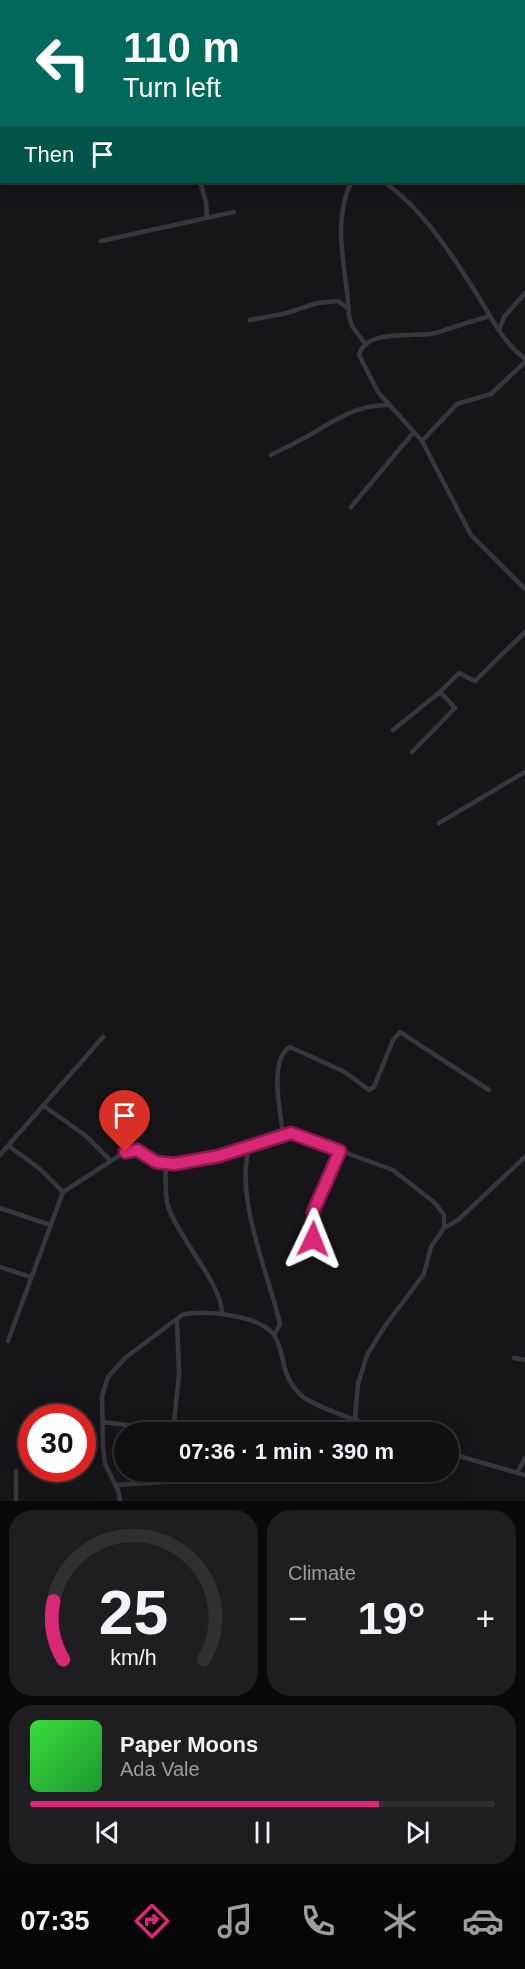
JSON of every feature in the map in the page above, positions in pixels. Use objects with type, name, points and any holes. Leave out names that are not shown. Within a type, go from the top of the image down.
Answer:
[{"type":"street","points":[[200,183],[208,209],[207,217]]},
{"type":"street","points":[[351,183],[343,207],[340,237],[352,326],[366,345]]},
{"type":"street","points":[[385,183],[401,194],[420,215],[499,332],[525,360],[491,394],[457,404],[422,441]]},
{"type":"street","points":[[101,241],[234,212]]},
{"type":"street","points":[[499,332],[504,317],[525,293]]},
{"type":"street","points":[[250,320],[286,314],[324,302],[339,301],[349,309]]},
{"type":"street","points":[[490,316],[449,327],[437,333],[399,334],[366,345],[360,351],[361,360],[387,405],[422,441],[468,531],[525,589]]},
{"type":"street","points":[[271,455],[338,417],[371,405],[387,405]]},
{"type":"street","points":[[351,507],[413,433]]},
{"type":"street","points":[[393,729],[459,674],[475,681],[525,632]]},
{"type":"street","points":[[412,752],[455,708],[440,692]]},
{"type":"street","points":[[439,823],[525,772]]},
{"type":"street","points":[[283,1135],[277,1081],[280,1058],[290,1047],[345,1072],[369,1090],[374,1087],[393,1040],[400,1032],[489,1090]]},
{"type":"street","points":[[0,1155],[103,1037]]},
{"type":"street","points":[[44,1106],[86,1136],[110,1160]]},
{"type":"street","points":[[8,1341],[63,1192],[125,1152],[137,1150],[156,1162],[166,1163],[219,1156],[283,1135],[295,1134],[398,1173],[441,1209],[444,1228]]},
{"type":"street","points":[[9,1146],[40,1170],[63,1192]]},
{"type":"street","points":[[250,1146],[244,1165],[250,1211],[280,1324],[274,1335]]},
{"type":"street","points":[[313,1239],[313,1212],[340,1151]]},
{"type":"street","points":[[355,1418],[358,1384],[367,1355],[423,1274],[431,1247],[444,1228],[458,1220],[525,1157]]},
{"type":"street","points":[[166,1163],[167,1204],[181,1235],[217,1293],[223,1305],[222,1314]]},
{"type":"street","points":[[0,1208],[50,1226]]},
{"type":"street","points":[[0,1267],[31,1277]]},
{"type":"street","points":[[120,1501],[105,1464],[102,1396],[108,1377],[125,1358],[182,1315],[222,1314],[258,1323],[274,1335],[285,1373],[301,1395],[309,1401],[364,1422]]},
{"type":"street","points":[[174,1422],[179,1374],[177,1321]]},
{"type":"street","points":[[514,1358],[525,1360]]},
{"type":"street","points":[[103,1422],[114,1424]]},
{"type":"street","points":[[459,1456],[525,1475]]},
{"type":"street","points":[[517,1473],[525,1458]]},
{"type":"street","points":[[16,1472],[16,1501]]},
{"type":"street","points":[[115,1485],[164,1482]]},
{"type":"route","points":[[125,1152],[137,1150],[156,1162],[174,1164],[219,1156],[291,1133],[340,1151],[313,1212],[313,1239]]}]
